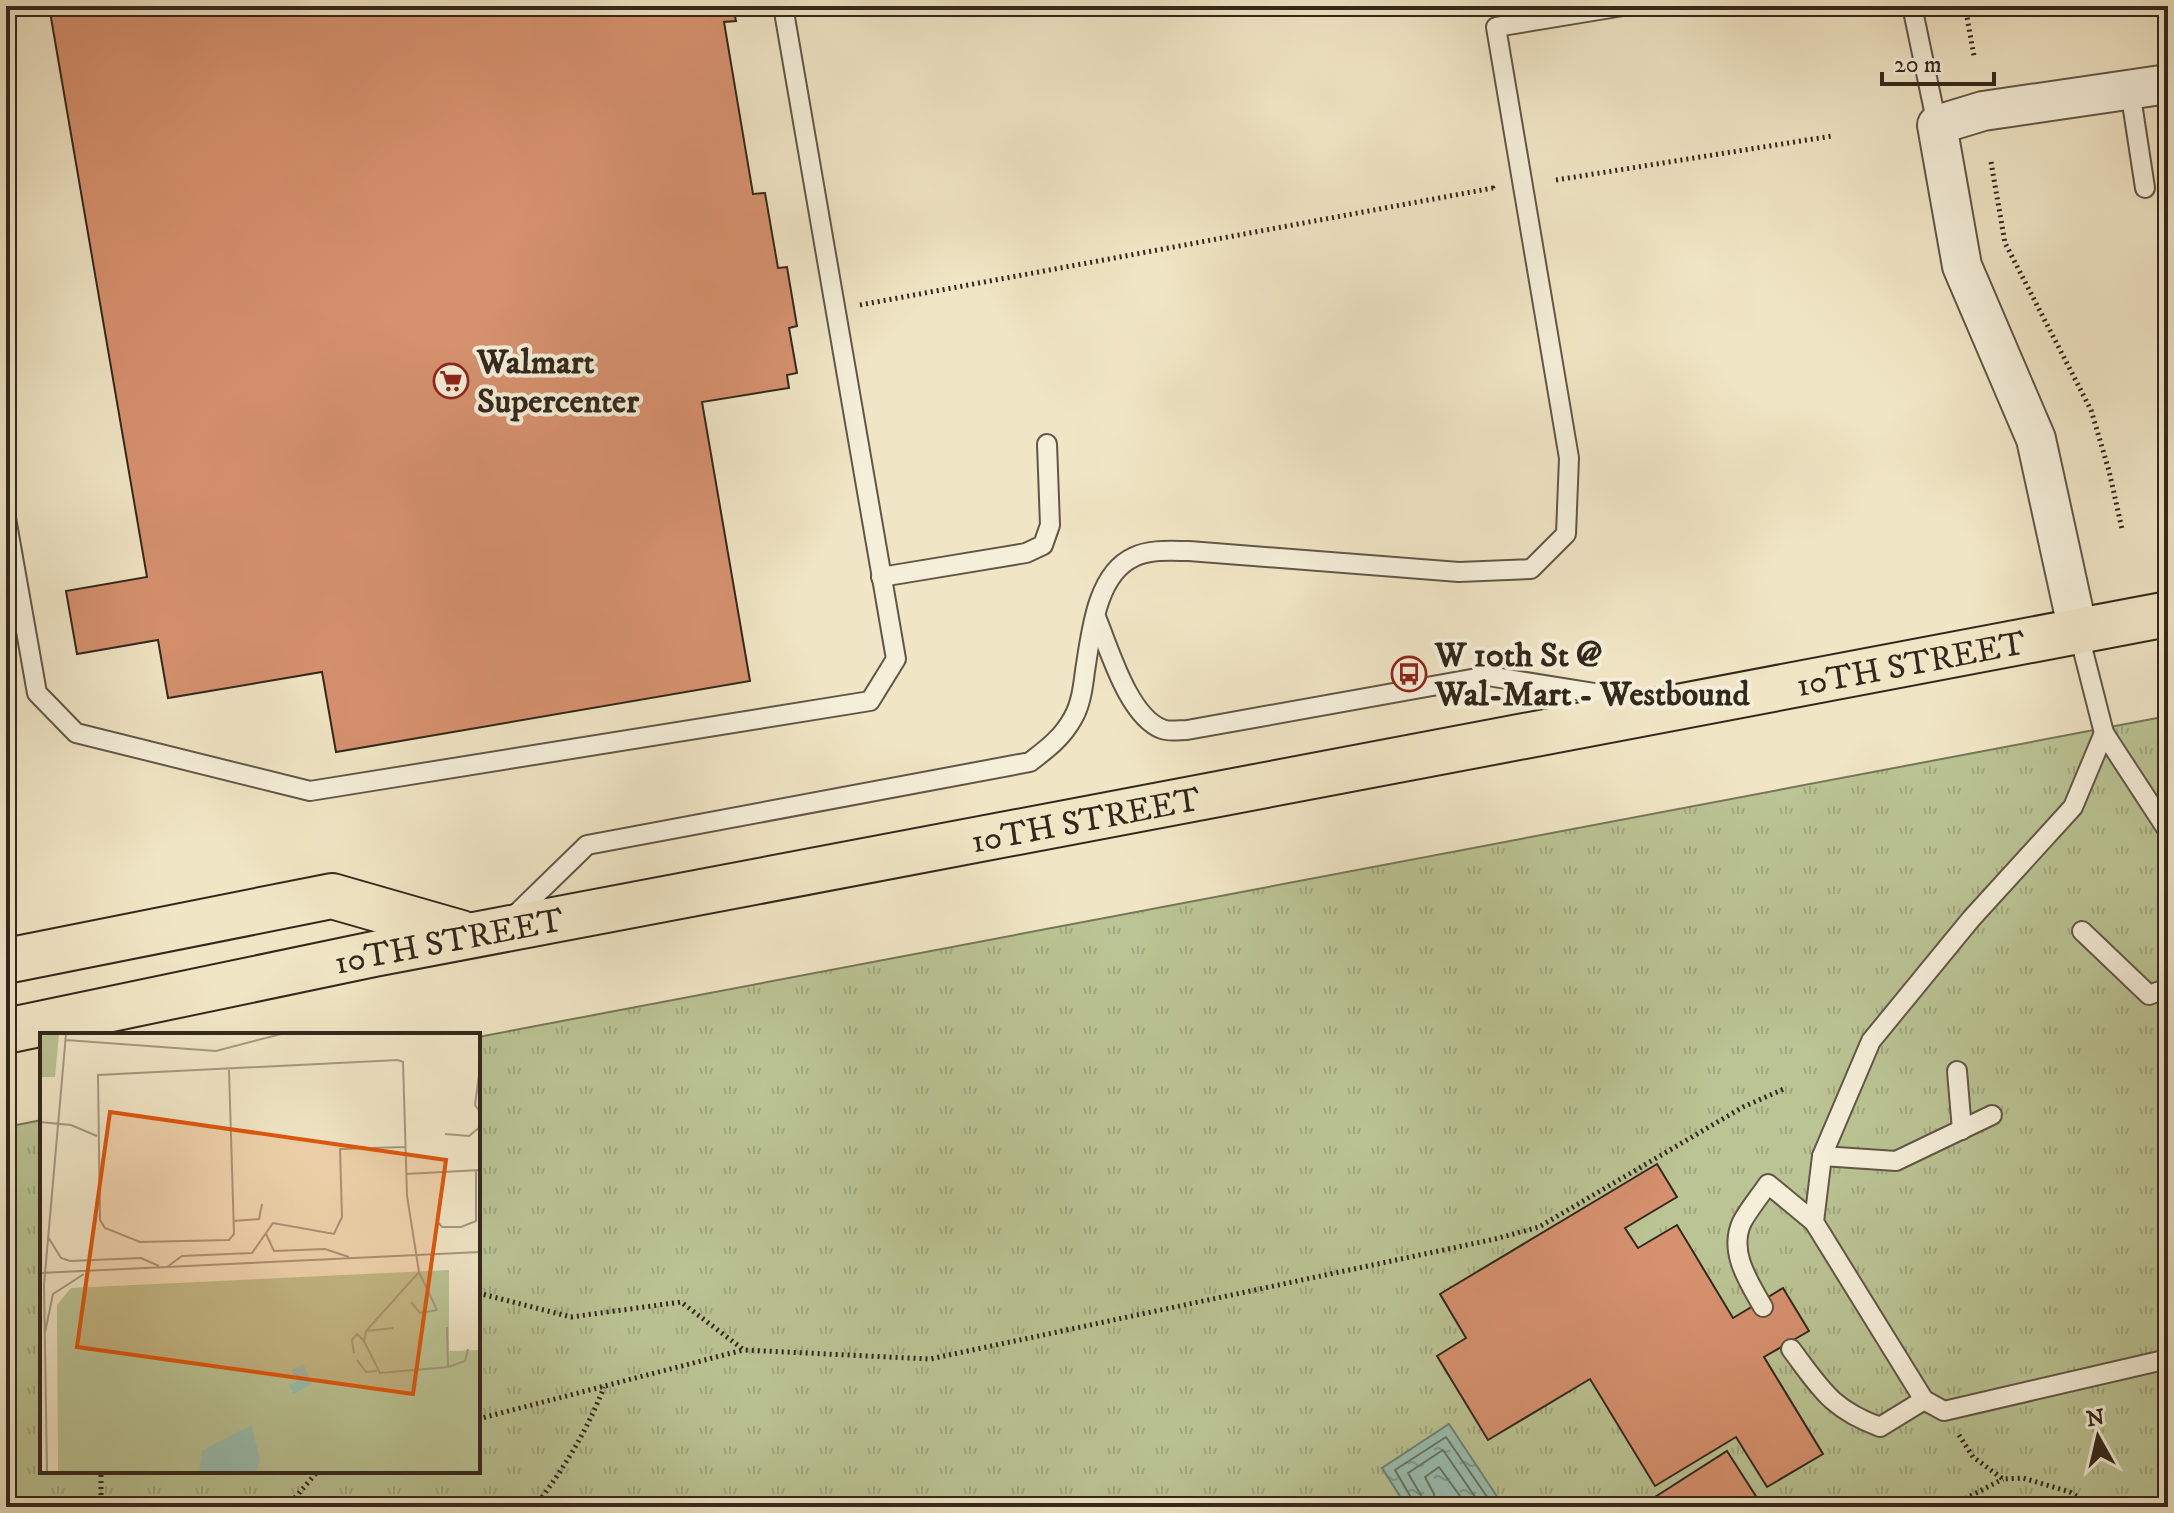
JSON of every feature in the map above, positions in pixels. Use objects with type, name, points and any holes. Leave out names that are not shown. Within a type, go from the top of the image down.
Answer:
[{"type":"main road","name":"10TH STREET","points":[[6,1031],[486,933],[2168,614]]},
{"type":"main road","points":[[6,961],[332,896],[486,933]]},
{"type":"street","points":[[2078,631],[2036,439],[1962,266],[1937,125],[1983,111],[2168,84]]},
{"type":"lane","points":[[6,518],[37,693],[76,733],[310,791],[870,701],[896,659],[783,6]]},
{"type":"lane","points":[[486,933],[587,845],[1030,762],[1057,741],[1074,716],[1082,692],[1100,593],[1117,566],[1136,555],[1189,551],[1459,572],[1531,569],[1566,534],[1569,458],[1496,27],[1623,6]]},
{"type":"lane","points":[[1912,6],[1937,125]]},
{"type":"lane","points":[[2130,90],[2145,188]]},
{"type":"lane","points":[[881,577],[1026,553],[1043,545],[1050,525],[1047,444]]},
{"type":"lane","points":[[1096,617],[1125,688],[1146,721],[1164,731],[1187,730],[1488,676],[1677,706]]},
{"type":"lane","points":[[2078,631],[2104,733],[2168,831]]},
{"type":"lane","points":[[1814,1222],[1822,1156],[1871,1041],[1971,919],[2073,807],[2104,733]]},
{"type":"lane","points":[[2082,931],[2149,995],[2168,988]]},
{"type":"lane","points":[[1957,1071],[1962,1130]]},
{"type":"lane","points":[[1822,1156],[1896,1161],[1992,1115]]},
{"type":"lane","points":[[1763,1307],[1743,1272],[1737,1247],[1742,1223],[1768,1184],[1814,1222],[1924,1400],[1944,1411],[2168,1359]]},
{"type":"lane","points":[[1791,1349],[1830,1400],[1857,1418],[1880,1427],[1924,1400]]},
{"type":"path","points":[[1965,6],[1974,56]]},
{"type":"path","points":[[1556,180],[1832,136]]},
{"type":"path","points":[[1991,162],[2005,243],[2091,410],[2122,529]]},
{"type":"path","points":[[834,309],[1493,188],[1495,202]]},
{"type":"path","points":[[480,1418],[744,1350],[930,1359],[1495,1239],[1539,1227],[1743,1107],[1786,1088]]},
{"type":"path","points":[[480,1294],[571,1317],[681,1302],[744,1350]]},
{"type":"path","points":[[535,1507],[571,1458],[587,1430],[604,1387]]},
{"type":"path","points":[[1944,1411],[1973,1457],[2003,1479]]},
{"type":"path","points":[[101,1473],[101,1507]]},
{"type":"path","points":[[287,1507],[316,1473]]},
{"type":"path","points":[[1949,1507],[2003,1479],[2023,1478],[2070,1492],[2093,1507]]},
{"type":"green space","points":[[2168,716],[2168,1507],[6,1507],[6,1127],[40,1120],[40,1473],[480,1473],[480,1037]]},
{"type":"water","points":[[1449,1424],[1504,1507],[1407,1507],[1382,1468]]},
{"type":"building","name":"Walmart Supercenter","points":[[49,6],[733,6],[736,21],[724,22],[753,194],[765,193],[778,268],[787,267],[797,326],[789,328],[797,373],[787,375],[789,388],[702,402],[750,681],[336,752],[322,672],[168,698],[158,640],[77,654],[66,591],[147,577]]},
{"type":"building","points":[[1657,1164],[1677,1197],[1625,1228],[1638,1248],[1677,1225],[1733,1318],[1783,1288],[1809,1331],[1764,1357],[1823,1454],[1767,1487],[1736,1437],[1655,1486],[1590,1379],[1488,1440],[1437,1356],[1466,1338],[1440,1294]]},
{"type":"building","points":[[1727,1451],[1759,1501],[1750,1507],[1662,1507],[1655,1497]]},
{"type":"place","name":"Walmart Supercenter","points":[[451,381]]},
{"type":"place","name":"W 10th St @ Wal-Mart - Westbound","points":[[1409,674]]}]
